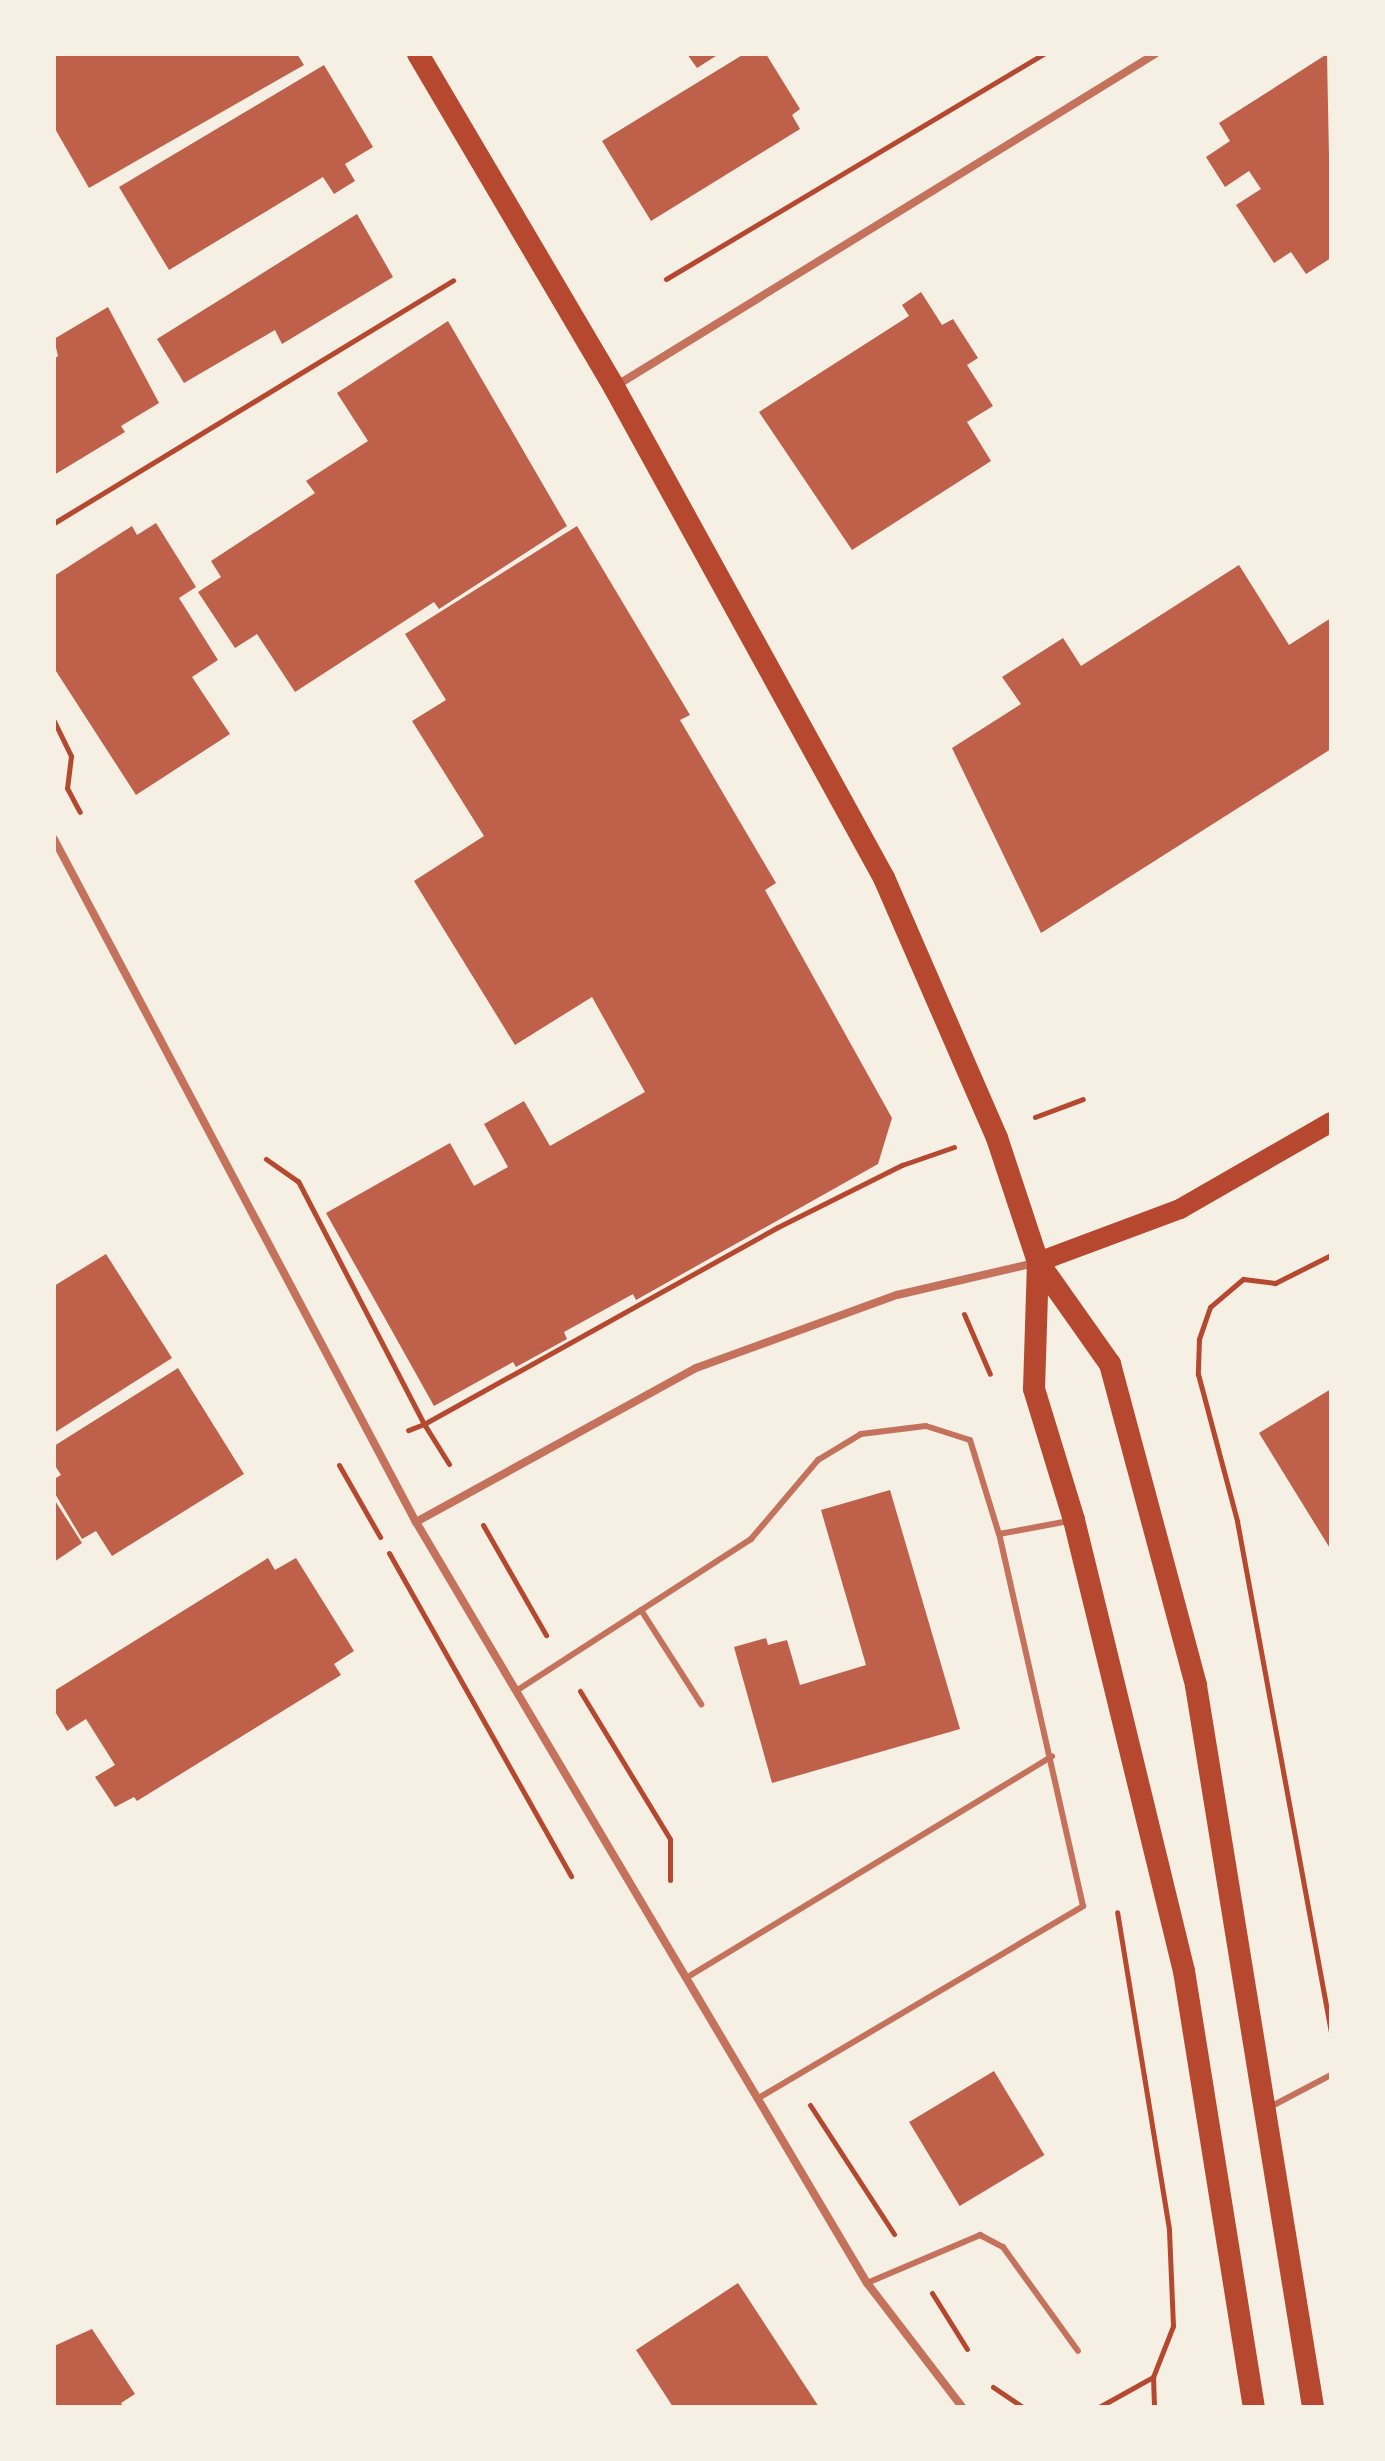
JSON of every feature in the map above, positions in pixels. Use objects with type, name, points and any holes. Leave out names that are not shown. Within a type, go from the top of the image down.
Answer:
[{"type":"highway","points":[[418,54],[614,387],[884,878],[994,1133],[1038,1262],[1110,1364],[1196,1686],[1267,2108],[1313,2407]]},
{"type":"highway","points":[[1038,1262],[1034,1389],[1074,1520],[1184,1971],[1254,2407]]},
{"type":"main road","points":[[1038,1262],[1180,1209],[1331,1122]]},
{"type":"street","points":[[614,387],[1155,54]]},
{"type":"street","points":[[54,839],[416,1522],[867,2283],[962,2407]]},
{"type":"street","points":[[416,1522],[696,1368],[897,1295],[1038,1262]]},
{"type":"lane","points":[[516,1691],[751,1539],[818,1460],[861,1434],[926,1426],[970,1440],[999,1534],[1052,1756],[1083,1906],[757,2099]]},
{"type":"lane","points":[[999,1534],[1074,1520]]},
{"type":"lane","points":[[641,1610],[701,1704]]},
{"type":"lane","points":[[686,1978],[1052,1756]]},
{"type":"lane","points":[[1267,2108],[1331,2075]]},
{"type":"lane","points":[[867,2283],[911,2260],[980,2235],[1003,2247],[1078,2351]]},
{"type":"path","points":[[666,279],[1044,54]]},
{"type":"path","points":[[54,523],[453,280]]},
{"type":"path","points":[[54,721],[71,756],[67,788],[87,826]]},
{"type":"path","points":[[373,1445],[424,1424],[778,1227],[902,1165],[1083,1099]]},
{"type":"path","points":[[261,1156],[298,1181],[424,1424],[562,1662],[670,1839],[670,1883],[678,1895]]},
{"type":"path","points":[[1331,1255],[1275,1283],[1243,1279],[1210,1307],[1199,1339],[1198,1374],[1237,1521],[1331,2032]]},
{"type":"path","points":[[339,1465],[571,1876]]},
{"type":"path","points":[[792,2078],[972,2359]]},
{"type":"path","points":[[1153,2377],[1154,2407]]},
{"type":"path","points":[[988,2384],[1023,2407]]},
{"type":"building","points":[[54,54],[297,54],[304,65],[89,188],[54,127]]},
{"type":"building","points":[[687,54],[719,54],[697,68]]},
{"type":"building","points":[[744,54],[766,54],[800,109],[792,115],[800,129],[651,221],[602,141]]},
{"type":"building","points":[[1327,54],[1331,258],[1306,274],[1291,252],[1274,263],[1236,205],[1261,189],[1249,171],[1225,187],[1206,157],[1230,141],[1219,123]]},
{"type":"building","points":[[324,65],[373,147],[345,164],[355,181],[334,194],[323,177],[169,270],[119,187]]},
{"type":"building","points":[[357,214],[393,277],[282,344],[275,330],[184,383],[157,339]]},
{"type":"building","points":[[921,292],[942,325],[953,319],[978,358],[967,365],[993,406],[967,422],[991,461],[852,550],[759,412],[909,316],[902,305]]},
{"type":"building","points":[[108,307],[159,403],[121,426],[125,432],[54,475],[54,359],[58,356],[54,339]]},
{"type":"building","points":[[448,321],[567,526],[439,609],[434,602],[295,692],[257,634],[235,648],[198,592],[221,577],[211,561],[315,493],[306,481],[368,441],[337,393]]},
{"type":"building","points":[[156,523],[196,587],[179,598],[218,660],[192,677],[230,734],[136,795],[54,668],[54,576],[132,526],[137,535]]},
{"type":"building","points":[[577,526],[690,715],[680,720],[776,883],[765,890],[892,1118],[878,1164],[636,1300],[633,1294],[564,1332],[567,1339],[516,1367],[513,1362],[434,1406],[326,1213],[450,1143],[474,1186],[508,1167],[484,1124],[524,1101],[550,1146],[645,1092],[592,997],[515,1045],[414,881],[484,836],[412,721],[446,700],[405,634]]},
{"type":"building","points":[[1239,565],[1289,645],[1331,618],[1331,749],[1041,933],[952,748],[1021,704],[1002,677],[1063,638],[1081,666]]},
{"type":"building","points":[[106,1254],[172,1358],[54,1433],[54,1286]]},
{"type":"building","points":[[178,1368],[244,1474],[112,1556],[96,1531],[82,1539],[54,1492],[54,1479],[61,1475],[54,1464],[54,1446]]},
{"type":"building","points":[[1331,1389],[1331,1550],[1259,1433]]},
{"type":"building","points":[[890,1490],[960,1729],[772,1783],[734,1647],[766,1638],[768,1645],[787,1640],[800,1685],[866,1665],[821,1510]]},
{"type":"building","points":[[54,1499],[82,1543],[54,1562]]},
{"type":"building","points":[[268,1558],[275,1570],[296,1558],[354,1651],[334,1664],[341,1675],[137,1801],[134,1797],[115,1807],[95,1777],[115,1765],[86,1719],[67,1731],[54,1710],[54,1691]]},
{"type":"building","points":[[994,2071],[1044,2155],[960,2206],[909,2122]]},
{"type":"building","points":[[738,2283],[819,2407],[673,2407],[636,2350]]},
{"type":"building","points":[[92,2329],[135,2394],[121,2403],[123,2407],[54,2407],[54,2346]]}]
